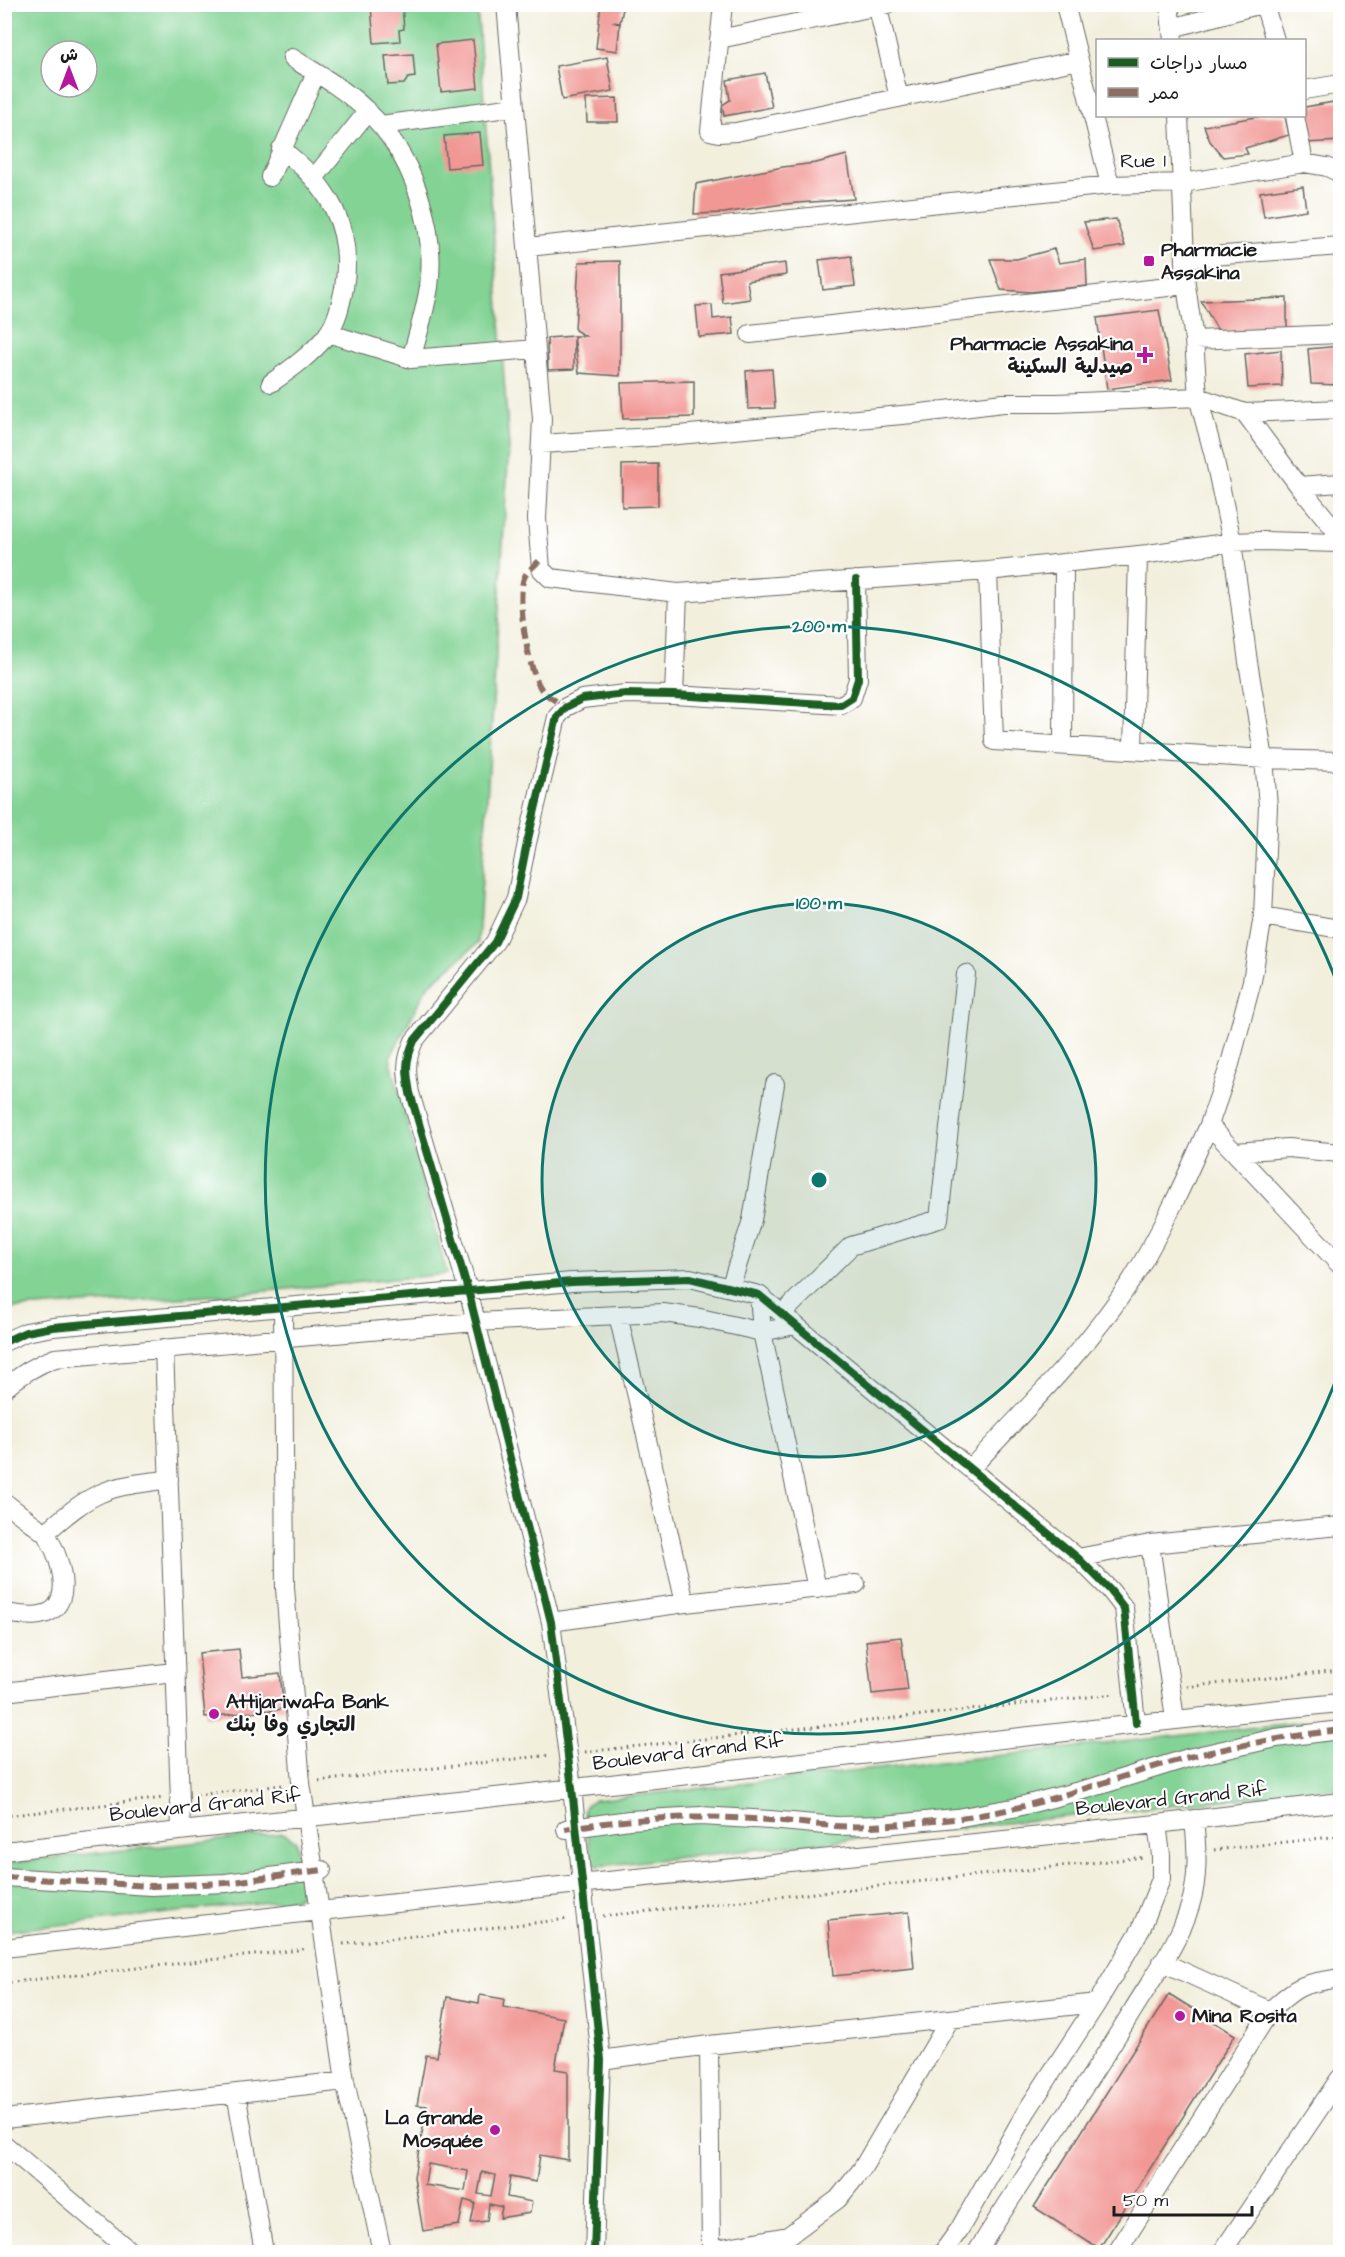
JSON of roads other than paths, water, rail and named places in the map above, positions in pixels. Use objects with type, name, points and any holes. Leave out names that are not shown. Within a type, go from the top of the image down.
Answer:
[{"type":"street","points":[[506,4],[542,419],[537,519],[539,561],[544,574],[550,578],[678,593],[988,571],[1232,542],[1341,543]]},
{"type":"street","points":[[723,4],[710,131],[719,133],[736,132],[1079,60]]},
{"type":"street","name":"Rue 1","points":[[1065,4],[1110,184],[1183,183],[1304,163]]},
{"type":"street","points":[[1169,4],[1172,34],[1263,4],[1275,39]]},
{"type":"street","points":[[719,39],[881,5],[899,98]]},
{"type":"street","points":[[292,58],[345,91],[381,125],[402,156],[422,201],[430,248],[429,286],[411,359]]},
{"type":"street","points":[[270,177],[316,73]]},
{"type":"street","points":[[1306,90],[1341,84]]},
{"type":"street","points":[[381,125],[515,107]]},
{"type":"street","points":[[315,177],[368,111]]},
{"type":"street","points":[[970,1469],[1073,1359],[1131,1281],[1177,1199],[1209,1125],[1230,1064],[1252,981],[1263,916],[1268,806],[1264,759],[1232,542],[1214,456],[1198,397],[1194,340],[1186,285],[1179,117]]},
{"type":"street","points":[[1295,117],[1304,163],[1327,167],[1341,174]]},
{"type":"street","points":[[271,383],[301,362],[328,333],[341,304],[346,272],[346,248],[339,219],[329,198],[315,177],[281,149]]},
{"type":"street","points":[[528,247],[1110,184]]},
{"type":"street","points":[[1186,258],[1341,246]]},
{"type":"street","points":[[750,334],[1186,285]]},
{"type":"street","points":[[328,333],[411,359],[536,350]]},
{"type":"street","points":[[1194,340],[1341,334]]},
{"type":"street","points":[[541,444],[667,436],[913,414],[1003,403],[1198,397],[1245,413],[1341,409]]},
{"type":"street","points":[[1245,413],[1299,486],[1341,536]]},
{"type":"street","points":[[1299,486],[1341,483]]},
{"type":"street","points":[[1133,750],[1137,555]]},
{"type":"street","points":[[1063,745],[1064,563]]},
{"type":"street","points":[[988,571],[994,741],[1264,759],[1341,761]]},
{"type":"street","points":[[594,2253],[601,2060],[581,1882],[570,1828],[572,1788],[551,1622],[468,1290],[410,1093],[406,1070],[407,1056],[414,1041],[495,942],[516,898],[557,717],[566,707],[582,699],[626,694],[841,705],[852,698],[858,679],[856,580]]},
{"type":"street","points":[[674,695],[678,593]]},
{"type":"street","points":[[1263,916],[1341,929]]},
{"type":"street","points":[[4,1389],[36,1365],[55,1358],[476,1322],[663,1313],[700,1318],[762,1332],[789,1320],[851,1246],[939,1219],[966,974]]},
{"type":"street","points":[[730,1288],[752,1220],[775,1084]]},
{"type":"street","points":[[1209,1125],[1341,1265]]},
{"type":"street","points":[[1235,1152],[1288,1148],[1341,1154]]},
{"type":"street","points":[[4,1342],[26,1332],[53,1327],[572,1281],[690,1278],[759,1295],[1078,1558],[1110,1590],[1124,1608],[1136,1723]]},
{"type":"street","points":[[759,1295],[762,1332],[817,1589]]},
{"type":"street","points":[[283,1307],[285,1588],[301,1783],[305,1817],[317,1870],[319,1911],[345,2081],[382,2253]]},
{"type":"street","points":[[618,1315],[685,1603]]},
{"type":"street","points":[[164,1348],[181,1829]]},
{"type":"street","points":[[45,1533],[77,1507],[100,1494],[125,1485],[169,1479]]},
{"type":"street","points":[[4,1502],[45,1533],[54,1546],[60,1564],[60,1598],[54,1609],[29,1616],[4,1613]]},
{"type":"street","points":[[1078,1558],[1150,1544],[1341,1526]]},
{"type":"street","points":[[1150,1544],[1175,1719]]},
{"type":"street","points":[[551,1622],[685,1603],[856,1584]]},
{"type":"street","points":[[4,1692],[174,1672]]},
{"type":"street","name":"Boulevard Grand Rif","points":[[4,1851],[181,1829],[572,1788],[1136,1723],[1341,1703]]},
{"type":"street","points":[[570,1828],[629,1820],[700,1816],[836,1827],[956,1818],[1013,1808],[1091,1788],[1188,1758],[1275,1738],[1341,1730]]},
{"type":"street","name":"Boulevard Grand Rif","points":[[4,1948],[581,1882],[1157,1824],[1341,1802]]},
{"type":"street","points":[[976,2253],[1024,2176],[1112,2045],[1162,1962],[1190,1906],[1196,1880],[1197,1851],[1194,1820]]},
{"type":"street","points":[[943,2253],[959,2230],[1026,2112],[1097,2003],[1141,1929],[1161,1879],[1157,1824]]},
{"type":"street","points":[[4,1877],[151,1886],[226,1883],[317,1870]]},
{"type":"street","points":[[1162,1962],[1270,2011]]},
{"type":"street","points":[[1117,2253],[1270,2011],[1291,1990],[1308,1983],[1341,1978]]},
{"type":"street","points":[[601,2060],[709,2045],[1097,2003]]},
{"type":"street","points":[[709,2045],[711,2251],[788,2236],[838,2199],[862,2169],[950,2019]]},
{"type":"street","points":[[1222,2253],[1341,2078]]},
{"type":"street","points":[[4,2119],[345,2081]]},
{"type":"street","points":[[236,2093],[264,2253]]},
{"type":"street","points":[[4,2144],[131,2253]]},
{"type":"place","name":"Pharmacie Assakina","points":[[1149,261]]},
{"type":"place","name":"Pharmacie Assakina صيدلية السكينة","points":[[1145,355]]},
{"type":"place","name":"Attijariwafa Bank التجاري وفا بنك","points":[[214,1714]]},
{"type":"place","name":"Mina Rosita","points":[[1180,2016]]},
{"type":"place","name":"La Grande Mosquée","points":[[495,2130]]}]
